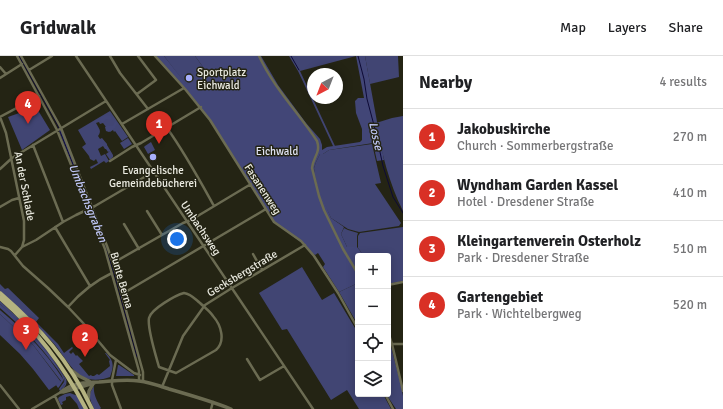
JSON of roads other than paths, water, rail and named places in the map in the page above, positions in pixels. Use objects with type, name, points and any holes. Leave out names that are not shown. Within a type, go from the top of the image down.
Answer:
[{"type":"main road","points":[[0,293],[34,324],[60,355],[69,368],[86,409]]},
{"type":"main road","points":[[0,298],[30,327],[50,350],[88,401],[92,409]]},
{"type":"street","name":"Bunte Berna","points":[[17,56],[29,70],[59,129],[114,263],[143,372],[141,375]]},
{"type":"street","name":"Bunte Berna","points":[[21,56],[40,96],[59,129]]},
{"type":"street","points":[[29,70],[45,58],[52,56]]},
{"type":"street","name":"Umbachsweg","points":[[76,56],[312,409]]},
{"type":"street","points":[[110,56],[120,73],[148,108]]},
{"type":"street","points":[[137,94],[156,80],[138,56]]},
{"type":"street","name":"Fasanenweg","points":[[155,56],[200,107],[218,132],[274,222],[305,245],[316,259],[337,291],[356,325]]},
{"type":"street","points":[[258,56],[274,84],[317,141],[319,146],[312,164],[312,168],[318,196],[343,249],[355,269]]},
{"type":"street","points":[[0,78],[23,63]]},
{"type":"street","points":[[0,67],[6,74]]},
{"type":"street","points":[[122,124],[184,88]]},
{"type":"street","points":[[0,117],[40,96]]},
{"type":"street","points":[[0,169],[12,158],[106,101]]},
{"type":"street","points":[[110,161],[132,146],[136,146],[200,107]]},
{"type":"street","name":"An der Schlade","points":[[0,117],[6,133],[12,158],[24,221],[25,232],[22,247]]},
{"type":"street","points":[[167,128],[185,153],[214,206]]},
{"type":"street","points":[[33,145],[63,222]]},
{"type":"street","points":[[15,255],[22,247],[36,240],[54,227],[154,172]]},
{"type":"street","points":[[114,263],[183,223],[191,220],[251,184]]},
{"type":"street","points":[[0,207],[12,200],[20,198]]},
{"type":"street","name":"Bunte Berna","points":[[91,208],[105,249],[141,375]]},
{"type":"street","points":[[122,294],[266,209]]},
{"type":"street","points":[[147,211],[162,235]]},
{"type":"street","points":[[124,224],[139,249]]},
{"type":"street","points":[[54,227],[90,286]]},
{"type":"street","name":"Gecksbergstraße","points":[[162,387],[183,336],[204,307],[214,299],[305,245]]},
{"type":"street","points":[[0,247],[8,249],[15,255],[24,266],[68,307],[116,360],[141,375],[141,381]]},
{"type":"street","points":[[253,254],[262,270]]},
{"type":"street","points":[[68,307],[90,286],[112,273]]},
{"type":"street","points":[[391,284],[403,282]]},
{"type":"street","points":[[184,293],[192,296],[204,307],[219,325],[222,336],[221,345],[216,350],[177,373],[159,367],[150,326],[149,318],[152,313],[172,299],[184,293]]},
{"type":"street","points":[[391,341],[403,391]]},
{"type":"street","points":[[392,344],[403,344]]},
{"type":"street","points":[[247,359],[260,380],[284,366]]},
{"type":"street","points":[[116,360],[112,385],[121,409]]},
{"type":"street","points":[[69,368],[79,376],[92,382]]},
{"type":"street","points":[[65,391],[68,384],[68,375]]},
{"type":"street","points":[[32,409],[77,386],[92,382],[112,380],[141,381],[213,402],[231,409]]},
{"type":"street","points":[[88,401],[92,382]]},
{"type":"street","points":[[0,385],[19,409]]},
{"type":"street","points":[[65,391],[76,394],[81,399]]},
{"type":"street","points":[[55,396],[61,409]]},
{"type":"street","points":[[387,397],[393,409]]},
{"type":"street","points":[[212,409],[213,402]]},
{"type":"waterway","name":"Umbachsgraben","points":[[19,56],[57,124],[101,235]]},
{"type":"waterway","points":[[291,56],[299,70]]},
{"type":"waterway","name":"Losse","points":[[358,56],[383,166],[393,197],[403,213]]},
{"type":"waterway","name":"Umbachsgraben","points":[[105,246],[137,357]]},
{"type":"place","name":"Sportplatz Eichwald","points":[[189,78]]},
{"type":"place","name":"Gartengebiet","points":[[28,124]]},
{"type":"place","name":"Jakobuskirche","points":[[159,144]]},
{"type":"place","name":"Evangelische Gemeindebücherei","points":[[153,157]]},
{"type":"place","name":"Kleingartenverein Osterholz","points":[[26,350]]},
{"type":"place","name":"Wyndham Garden Kassel","points":[[85,357]]},
{"type":"park label","name":"Eichwald","points":[[277,151]]}]
